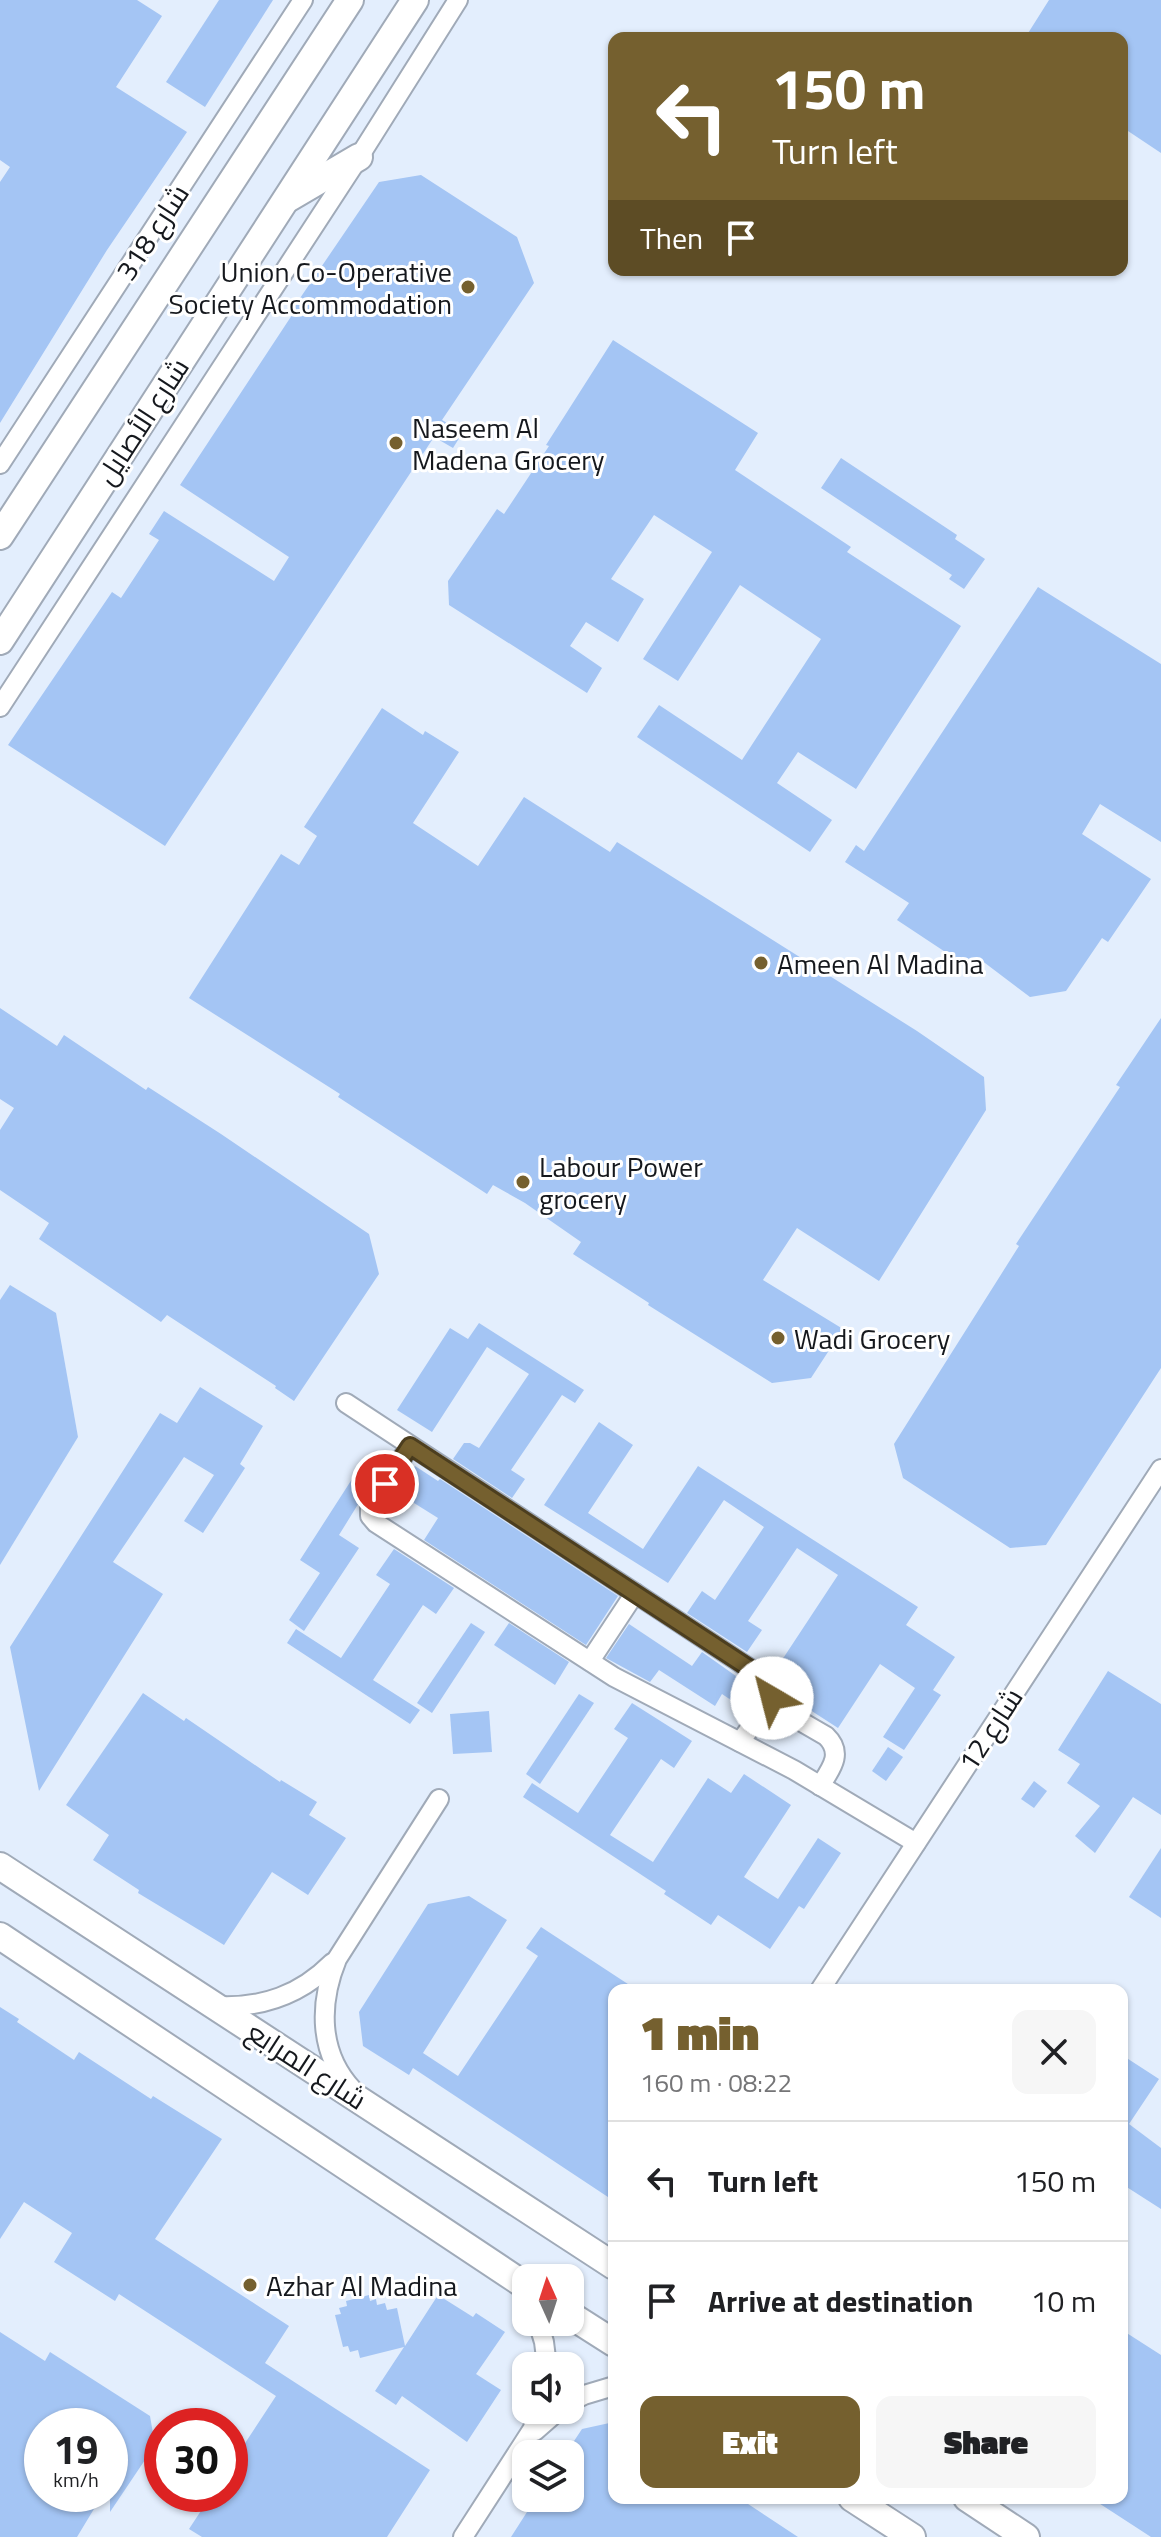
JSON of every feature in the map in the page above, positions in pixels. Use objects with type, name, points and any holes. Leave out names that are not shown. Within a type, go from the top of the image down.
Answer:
[{"type":"main road","name":"شارع الأصايل","points":[[0,536],[350,0]]},
{"type":"main road","name":"شارع الأصايل","points":[[0,641],[415,0]]},
{"type":"main road","points":[[283,202],[359,157]]},
{"type":"main road","name":"شارع المرابع","points":[[0,1866],[608,2262]]},
{"type":"main road","points":[[0,1936],[512,2278]]},
{"type":"main road","points":[[584,2324],[608,2339]]},
{"type":"main road","points":[[861,2504],[912,2537]]},
{"type":"main road","points":[[976,2504],[1026,2537]]},
{"type":"street","name":"شارع 318","points":[[0,464],[303,0]]},
{"type":"street","points":[[0,707],[458,0]]},
{"type":"street","points":[[346,1403],[764,1678],[772,1693],[769,1703],[740,1742]]},
{"type":"street","points":[[410,1446],[370,1507],[372,1520],[638,1691],[740,1742],[916,1843]]},
{"type":"street","name":"شارع 12","points":[[824,1984],[1161,1469]]},
{"type":"street","points":[[590,1661],[635,1593]]},
{"type":"street","points":[[769,1703],[826,1736],[833,1744],[835,1760],[820,1786]]},
{"type":"street","points":[[363,2101],[337,2067],[328,2048],[324,2003],[328,1980],[337,1959],[439,1799]]},
{"type":"street","points":[[217,2006],[239,2007],[283,1998],[312,1981],[337,1959]]},
{"type":"street","points":[[584,2395],[608,2388]]},
{"type":"street","points":[[527,2440],[544,2424]]},
{"type":"street","points":[[463,2537],[512,2461]]},
{"type":"building","points":[[0,0],[137,0],[162,16],[116,87],[187,132],[107,250],[0,423],[0,182],[10,167],[0,160]]},
{"type":"building","points":[[219,0],[273,0],[205,107],[166,82]]},
{"type":"building","points":[[1049,0],[1161,0],[1161,153],[1128,131],[1128,32],[1029,32]]},
{"type":"building","points":[[421,175],[517,237],[534,283],[442,420],[463,432],[453,448],[434,437],[165,846],[8,745],[112,592],[121,598],[159,540],[149,534],[164,511],[274,581],[289,557],[180,485],[296,309],[294,307],[379,182]]},
{"type":"building","points":[[613,340],[758,433],[735,470],[851,547],[847,552],[961,626],[856,789],[798,752],[777,783],[832,820],[810,852],[637,737],[659,705],[742,760],[821,639],[740,585],[678,681],[643,659],[712,552],[654,515],[611,579],[644,599],[618,642],[586,622],[570,646],[602,668],[587,693],[449,605],[448,581],[497,509],[504,514]]},
{"type":"building","points":[[841,458],[957,535],[955,539],[985,559],[964,589],[949,579],[952,575],[821,488]]},
{"type":"building","points":[[1038,587],[1161,664],[1161,842],[1100,804],[1082,834],[1151,879],[1108,942],[1102,938],[1066,991],[1030,997],[981,960],[974,971],[897,920],[909,903],[845,862],[856,845],[864,851]]},
{"type":"building","points":[[382,708],[423,735],[425,731],[459,752],[413,823],[478,866],[524,797],[610,852],[617,842],[917,1031],[984,1077],[986,1110],[879,1281],[797,1228],[763,1280],[843,1329],[811,1378],[772,1383],[573,1254],[581,1242],[525,1203],[493,1185],[487,1194],[338,1097],[340,1094],[189,998],[281,854],[299,865],[317,836],[304,827]]},
{"type":"building","points":[[0,1008],[57,1046],[64,1035],[146,1090],[148,1087],[221,1134],[369,1234],[379,1274],[294,1401],[167,1315],[161,1322],[39,1239],[49,1223],[0,1190],[0,1130],[14,1108],[0,1099]]},
{"type":"building","points":[[1161,1018],[1161,1368],[1046,1545],[1010,1548],[903,1478],[894,1444],[1019,1246],[1016,1244],[1120,1087],[1116,1085]]},
{"type":"building","points":[[10,1285],[56,1313],[78,1437],[0,1565],[0,1300]]},
{"type":"building","points":[[479,1323],[584,1390],[575,1403],[562,1395],[511,1470],[525,1479],[512,1498],[453,1459],[464,1443],[479,1448],[529,1374],[487,1347],[432,1432],[397,1410],[450,1328],[468,1339]]},
{"type":"building","points":[[200,1387],[263,1426],[240,1464],[245,1468],[203,1533],[184,1521],[214,1475],[184,1457],[113,1562],[163,1594],[39,1791],[10,1647],[160,1413],[177,1423]]},
{"type":"building","points":[[599,1422],[633,1445],[588,1513],[643,1549],[698,1466],[918,1607],[906,1625],[955,1657],[933,1690],[941,1695],[904,1750],[883,1737],[915,1688],[880,1664],[838,1728],[790,1697],[805,1675],[782,1660],[838,1575],[797,1548],[748,1621],[762,1630],[747,1652],[687,1613],[702,1591],[715,1600],[764,1527],[724,1500],[668,1583],[544,1505]]},
{"type":"building","points":[[363,1462],[378,1472],[339,1535],[359,1548],[304,1631],[289,1620],[320,1573],[300,1560]]},
{"type":"building","points":[[415,1466],[438,1481],[440,1479],[618,1596],[586,1645],[424,1540],[438,1518],[398,1493]]},
{"type":"building","points":[[394,1549],[454,1588],[436,1614],[423,1605],[373,1680],[420,1710],[410,1724],[287,1643],[296,1629],[341,1658],[390,1584],[376,1575]]},
{"type":"building","points":[[471,1623],[485,1632],[432,1713],[417,1703]]},
{"type":"building","points":[[509,1623],[569,1662],[555,1685],[494,1645]]},
{"type":"building","points":[[629,1624],[692,1666],[702,1652],[750,1686],[737,1704],[722,1694],[715,1706],[659,1670],[650,1682],[606,1658]]},
{"type":"building","points":[[1108,1671],[1161,1704],[1161,1815],[1133,1797],[1095,1853],[1075,1836],[1100,1806],[1067,1783],[1080,1764],[1058,1750]]},
{"type":"building","points":[[143,1693],[184,1721],[186,1718],[280,1782],[317,1802],[309,1815],[346,1838],[308,1895],[272,1872],[224,1945],[138,1893],[139,1890],[93,1860],[109,1835],[66,1805]]},
{"type":"building","points":[[579,1694],[594,1703],[540,1784],[526,1774]]},
{"type":"building","points":[[632,1703],[692,1741],[674,1768],[661,1759],[610,1835],[653,1862],[708,1778],[731,1793],[744,1774],[791,1805],[744,1877],[778,1899],[818,1838],[841,1853],[804,1909],[799,1906],[770,1949],[718,1915],[711,1925],[664,1894],[666,1891],[523,1797],[532,1783],[578,1813],[628,1738],[614,1729]]},
{"type":"building","points":[[489,1711],[492,1752],[453,1754],[450,1714]]},
{"type":"building","points":[[888,1747],[903,1757],[886,1781],[872,1771]]},
{"type":"building","points":[[1034,1781],[1047,1791],[1034,1808],[1021,1799]]},
{"type":"building","points":[[1161,1848],[1161,1918],[1129,1897]]},
{"type":"building","points":[[469,1896],[507,1920],[423,2053],[458,2076],[538,1956],[526,1948],[541,1927],[628,1984],[608,1984],[608,2197],[413,2068],[409,2075],[363,2046],[359,2012],[428,1904]]},
{"type":"building","points":[[0,2007],[74,2060],[79,2052],[151,2099],[153,2096],[222,2139],[155,2239],[289,2326],[265,2363],[430,2470],[387,2537],[202,2537],[189,2529],[200,2512],[248,2512],[248,2439],[276,2396],[119,2294],[115,2301],[54,2262],[72,2233],[24,2202],[0,2239]]},
{"type":"building","points":[[1128,2059],[1159,2079],[1129,2124],[1161,2148],[1161,2209],[1128,2188]]},
{"type":"building","points":[[369,2295],[370,2301],[376,2299],[377,2305],[385,2303],[387,2310],[397,2308],[405,2346],[438,2295],[473,2317],[476,2313],[505,2332],[476,2374],[501,2390],[467,2442],[402,2396],[396,2405],[375,2391],[404,2347],[360,2358],[358,2350],[350,2352],[348,2346],[343,2347],[335,2315],[341,2314],[339,2308],[347,2306],[346,2301]]},
{"type":"building","points":[[0,2332],[45,2361],[50,2352],[144,2412],[144,2461],[128,2485],[128,2408],[24,2408],[24,2512],[92,2512],[77,2537],[0,2537]]},
{"type":"building","points":[[1128,2334],[1161,2355],[1161,2537],[1151,2537],[1100,2504],[1128,2504]]},
{"type":"building","points":[[608,2423],[608,2504],[748,2504],[798,2537],[511,2537],[527,2512],[584,2512],[584,2440],[575,2440],[582,2429]]},
{"type":"place","name":"Union Co-Operative Society Accommodation","points":[[468,287]]},
{"type":"place","name":"Naseem Al Madena Grocery","points":[[396,443]]},
{"type":"place","name":"Ameen Al Madina","points":[[761,963]]},
{"type":"place","name":"Labour Power grocery","points":[[523,1182]]},
{"type":"place","name":"Wadi Grocery","points":[[778,1338]]},
{"type":"place","name":"Azhar Al Madina","points":[[250,2285]]},
{"type":"route","points":[[385,1484],[410,1446],[764,1678],[771,1687],[772,1698]]}]
